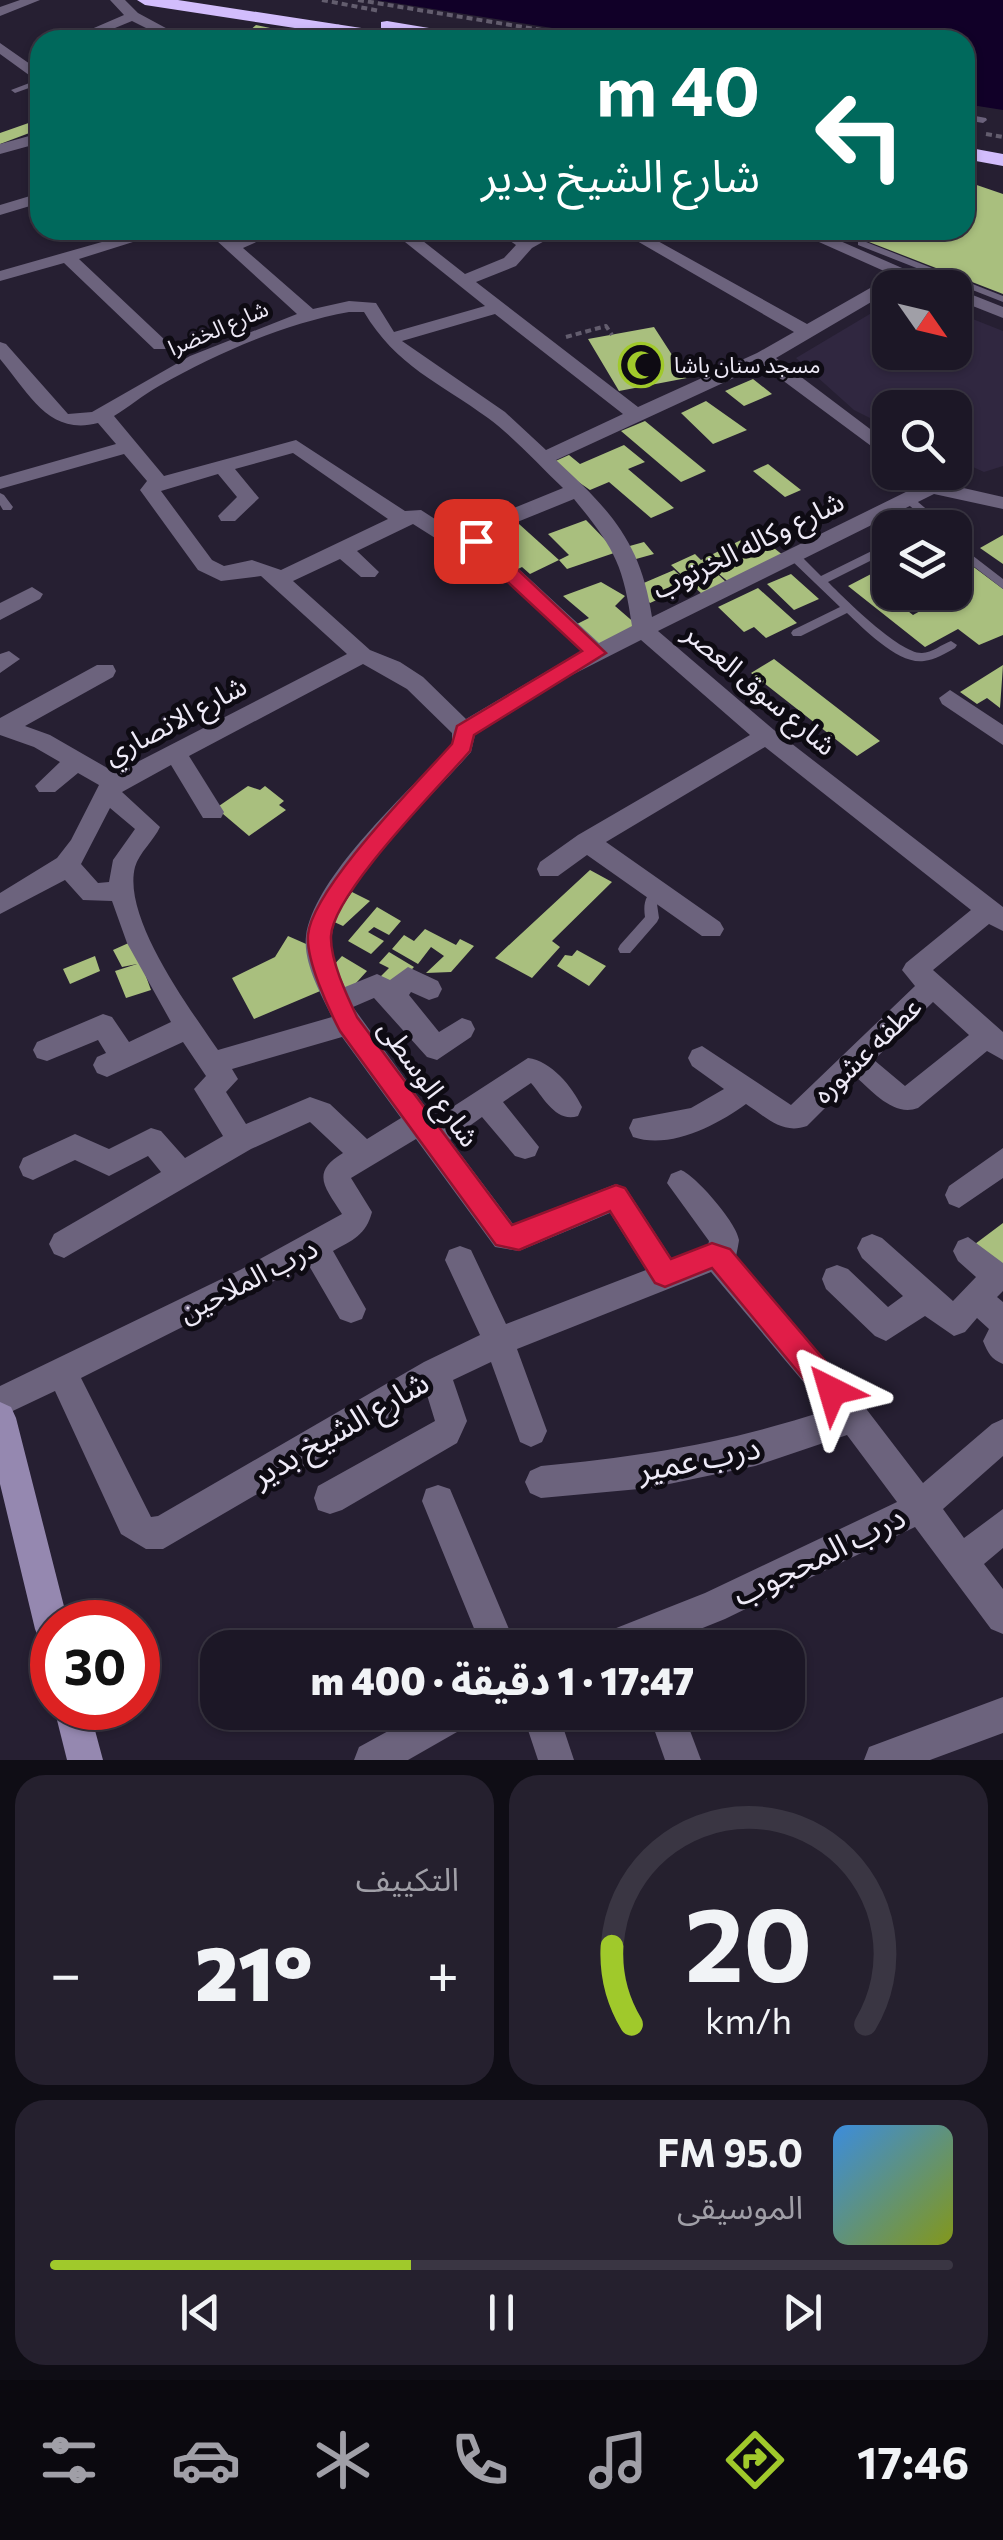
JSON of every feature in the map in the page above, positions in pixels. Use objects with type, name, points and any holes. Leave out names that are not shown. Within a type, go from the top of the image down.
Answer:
[{"type":"highway","points":[[146,0],[308,30]]},
{"type":"highway","points":[[226,0],[412,30]]},
{"type":"highway","points":[[311,6],[364,22]]},
{"type":"highway","points":[[975,142],[1003,147]]},
{"type":"highway","points":[[975,155],[1003,160]]},
{"type":"street","points":[[0,12],[33,0]]},
{"type":"street","points":[[117,0],[133,16],[161,30]]},
{"type":"street","points":[[97,30],[133,16]]},
{"type":"street","points":[[0,48],[30,72]]},
{"type":"street","points":[[18,62],[30,57]]},
{"type":"street","points":[[0,149],[30,141]]},
{"type":"street","points":[[0,210],[30,201]]},
{"type":"street","points":[[0,276],[127,240]]},
{"type":"street","points":[[222,240],[310,316]]},
{"type":"street","points":[[230,248],[250,240]]},
{"type":"street","points":[[411,240],[635,414]]},
{"type":"street","points":[[519,240],[526,244]]},
{"type":"street","points":[[463,281],[516,258],[526,244],[535,240]]},
{"type":"street","points":[[644,240],[806,331]]},
{"type":"street","points":[[824,240],[897,270]]},
{"type":"street","points":[[67,257],[160,344]]},
{"type":"street","points":[[546,457],[764,358],[872,294]]},
{"type":"street","points":[[972,301],[1003,313]]},
{"type":"street","name":"شارع الخضرا","points":[[102,415],[193,361],[310,316],[362,306]]},
{"type":"street","name":"شارع سوق العصر","points":[[362,306],[371,308],[390,339],[410,358],[498,416],[577,490],[622,544],[636,582],[643,630],[766,736],[999,917]]},
{"type":"street","points":[[390,339],[498,308]]},
{"type":"street","points":[[0,348],[61,418],[76,422],[102,415],[129,446],[205,566],[214,572],[234,574],[260,567],[280,579],[362,655],[392,667],[415,683],[464,731]]},
{"type":"street","points":[[764,358],[872,440]]},
{"type":"street","points":[[0,483],[129,446]]},
{"type":"street","points":[[154,486],[298,446],[402,519]]},
{"type":"street","points":[[221,465],[248,498],[228,516]]},
{"type":"street","points":[[458,539],[577,490]]},
{"type":"street","name":"شارع وكاله الخرنوب","points":[[464,731],[560,671],[925,490]]},
{"type":"street","points":[[950,490],[1003,502]]},
{"type":"street","points":[[280,579],[414,515],[458,539],[476,541],[596,653]]},
{"type":"street","points":[[342,548],[368,572]]},
{"type":"street","points":[[3,605],[32,594]]},
{"type":"street","name":"شارع الانصاري","points":[[3,900],[67,864],[111,788],[362,655]]},
{"type":"street","points":[[2,727],[105,670]]},
{"type":"street","points":[[950,698],[1003,737]]},
{"type":"street","points":[[2,727],[78,760],[148,826],[123,864],[120,892],[168,1000],[224,1079],[208,1089],[241,1140]]},
{"type":"street","name":"شارع الوسطى","points":[[464,731],[463,746],[365,856],[322,921],[318,940],[343,1013],[505,1236],[519,1238],[616,1197],[665,1274]]},
{"type":"street","points":[[550,869],[587,842],[766,736]]},
{"type":"street","points":[[176,752],[212,812]]},
{"type":"street","points":[[47,786],[78,760]]},
{"type":"street","points":[[587,842],[711,929]]},
{"type":"street","points":[[67,864],[92,893],[120,892]]},
{"type":"street","points":[[856,1062],[908,1100],[995,1042],[916,973],[916,966],[999,917]]},
{"type":"street","points":[[392,996],[408,978],[429,989]]},
{"type":"street","points":[[212,1063],[343,1013],[376,985],[392,996],[437,1049],[462,1029]]},
{"type":"street","name":"عطفه عشوره","points":[[702,1058],[788,1118],[798,1118],[932,987]]},
{"type":"street","points":[[47,1050],[102,1024],[115,1061],[187,1028]]},
{"type":"street","name":"درب الملاحين","points":[[0,1402],[314,1248],[356,1220],[357,1212],[336,1176],[340,1168],[364,1154],[485,1101],[533,1070],[568,1107]]},
{"type":"street","points":[[643,1128],[685,1125],[718,1109],[746,1088]]},
{"type":"street","points":[[485,1101],[525,1147]]},
{"type":"street","points":[[64,1244],[241,1140],[314,1110],[364,1154]]},
{"type":"street","points":[[32,1167],[76,1146],[110,1163],[151,1140],[182,1175]]},
{"type":"street","points":[[959,1195],[1003,1160]]},
{"type":"street","points":[[681,1183],[721,1232],[724,1241],[714,1258],[853,1417],[1003,1618]]},
{"type":"street","points":[[314,1248],[351,1309]]},
{"type":"street","points":[[872,1248],[954,1322],[994,1276],[968,1250]]},
{"type":"street","name":"شارع الشيخ بدير","points":[[62,1372],[133,1522],[140,1532],[152,1534],[163,1532],[435,1373],[499,1342],[714,1258]]},
{"type":"street","points":[[460,1260],[499,1342],[531,1431]]},
{"type":"street","points":[[837,1279],[886,1326],[925,1298]]},
{"type":"street","points":[[977,1298],[1003,1322]]},
{"type":"street","points":[[1003,1335],[998,1342],[1003,1349]]},
{"type":"street","points":[[330,1498],[446,1432],[451,1421],[435,1373]]},
{"type":"street","name":"درب عمير","points":[[541,1482],[650,1472],[755,1450],[853,1417]]},
{"type":"street","points":[[0,1418],[45,1600]]},
{"type":"street","name":"درب المحجوب","points":[[660,1630],[918,1509],[1003,1436]]},
{"type":"street","points":[[438,1500],[492,1630]]},
{"type":"street","points":[[960,1563],[1003,1526]]},
{"type":"street","points":[[882,1760],[1003,1716]]},
{"type":"street","points":[[78,1730],[85,1760]]},
{"type":"street","points":[[372,1760],[426,1730]]},
{"type":"street","points":[[546,1730],[556,1760]]},
{"type":"street","points":[[672,1730],[684,1760]]},
{"type":"lane","points":[[16,90],[30,84]]},
{"type":"lane","points":[[975,119],[983,120]]},
{"type":"lane","points":[[861,243],[1003,299]]},
{"type":"lane","points":[[908,499],[920,510]]},
{"type":"lane","points":[[794,556],[848,608],[914,657],[927,657],[951,645]]},
{"type":"lane","points":[[820,581],[872,557]]},
{"type":"lane","points":[[972,559],[1003,584]]},
{"type":"lane","points":[[797,633],[848,608]]},
{"type":"lane","points":[[625,949],[652,918],[650,903],[660,893]]},
{"type":"path","points":[[358,0],[541,30]]},
{"type":"path","points":[[409,9],[421,0]]},
{"type":"path","points":[[543,343],[606,326],[612,334]]},
{"type":"shaded area","points":[[376,0],[1003,0],[1003,110],[975,106],[975,30],[565,30]]},
{"type":"shaded area","points":[[872,313],[872,370],[972,370],[972,319],[1003,331],[1003,466],[984,472],[972,467],[972,390],[872,390],[872,419],[854,410],[796,358]]},
{"type":"building","points":[[256,25],[280,30],[250,30]]},
{"type":"building","points":[[30,122],[30,133],[0,144],[0,133]]},
{"type":"building","points":[[975,184],[1003,194],[1003,294],[972,282],[972,270],[941,270],[864,240],[975,240]]},
{"type":"building","name":"مسجد سنان باشا","points":[[654,327],[687,378],[619,391],[588,339]]},
{"type":"building","points":[[753,379],[772,394],[744,406],[725,391]]},
{"type":"building","points":[[706,401],[747,430],[713,444],[681,413]]},
{"type":"building","points":[[645,421],[706,471],[681,482],[621,431]]},
{"type":"building","points":[[624,445],[645,462],[628,469],[674,508],[651,518],[609,482],[590,490],[551,463],[569,455],[580,464]]},
{"type":"building","points":[[768,464],[801,490],[785,497],[753,471]]},
{"type":"building","points":[[586,520],[617,552],[567,569],[559,560],[569,555],[548,534]]},
{"type":"building","points":[[519,524],[559,560],[530,574],[522,567],[514,571],[492,554],[501,550],[491,542]]},
{"type":"building","points":[[755,533],[784,556],[731,584],[707,564],[728,584],[703,595],[671,565],[695,554],[701,560]]},
{"type":"building","points":[[1003,535],[1003,564],[980,548]]},
{"type":"building","points":[[644,542],[654,554],[636,559],[626,547]]},
{"type":"building","points":[[972,566],[1003,589],[1003,635],[979,645],[958,629],[925,647],[878,610],[907,610],[913,615],[922,610],[972,610]]},
{"type":"building","points":[[674,570],[690,585],[650,603],[641,594],[639,585]]},
{"type":"building","points":[[791,574],[819,599],[794,610],[767,584]]},
{"type":"building","points":[[872,574],[872,605],[848,586]]},
{"type":"building","points":[[601,582],[625,596],[615,606],[637,625],[598,646],[575,625],[589,618],[563,596]]},
{"type":"building","points":[[758,588],[797,623],[766,638],[754,627],[744,632],[718,607]]},
{"type":"building","points":[[774,659],[880,741],[857,756],[751,673]]},
{"type":"building","points":[[1003,665],[1000,708],[987,698],[977,704],[960,692]]},
{"type":"building","points":[[248,786],[260,790],[265,786],[284,801],[279,805],[286,810],[249,836],[216,808]]},
{"type":"building","points":[[590,870],[612,882],[552,941],[560,947],[532,978],[495,958]]},
{"type":"building","points":[[352,892],[370,901],[343,926],[332,921]]},
{"type":"building","points":[[377,907],[401,921],[389,935],[374,927],[368,932],[384,941],[371,954],[348,941]]},
{"type":"building","points":[[425,929],[456,945],[460,939],[474,946],[451,972],[426,973],[444,956],[431,947],[418,964],[392,949],[404,935],[414,941]]},
{"type":"building","points":[[288,936],[313,947],[325,989],[254,1019],[232,978],[275,957]]},
{"type":"building","points":[[133,941],[151,990],[126,998],[115,971],[137,964],[122,967],[113,950]]},
{"type":"building","points":[[577,950],[606,966],[589,986],[557,966],[565,955],[572,956]]},
{"type":"building","points":[[389,952],[414,967],[394,988],[380,977],[389,968],[379,963]]},
{"type":"building","points":[[95,956],[100,971],[70,984],[63,969]]},
{"type":"building","points":[[342,956],[367,971],[346,994],[331,968]]},
{"type":"building","points":[[1003,1223],[1003,1280],[971,1247]]},
{"type":"place","name":"مسجد سنان باشا","points":[[641,365]]},
{"type":"route","points":[[476,541],[596,653],[464,731],[463,746],[365,856],[332,903],[318,940],[338,1002],[348,1024],[505,1236],[519,1238],[616,1197],[665,1274],[712,1256],[726,1262],[832,1391]]}]
